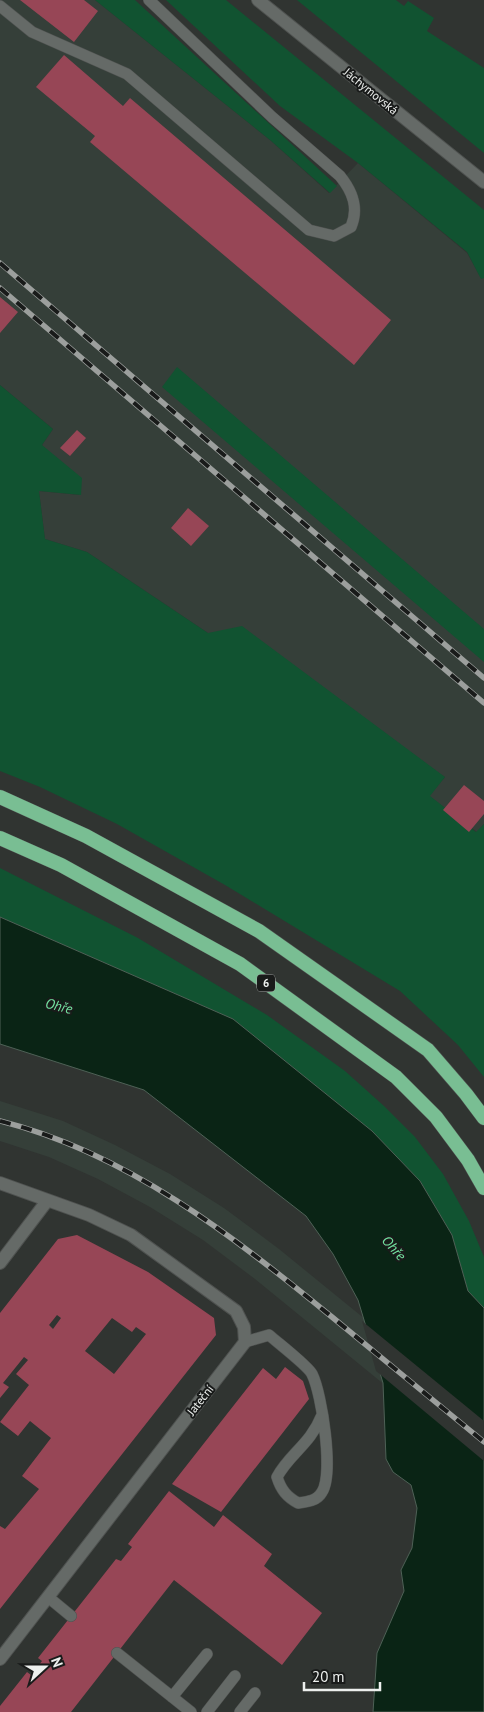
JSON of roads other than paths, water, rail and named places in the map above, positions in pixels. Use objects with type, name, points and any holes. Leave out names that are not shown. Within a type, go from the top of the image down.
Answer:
[{"type":"highway","points":[[0,797],[86,836],[259,931],[428,1050],[484,1118]]},
{"type":"highway","name":"6","points":[[0,838],[61,866],[240,964],[388,1071],[436,1117],[468,1160],[484,1188]]},
{"type":"street","name":"Jáchymovská","points":[[258,0],[484,182]]},
{"type":"street","points":[[0,1183],[89,1215],[139,1241],[236,1311],[244,1327],[245,1342]]},
{"type":"street","points":[[0,1263],[48,1201]]},
{"type":"street","name":"Jateční","points":[[0,1659],[245,1342]]},
{"type":"lane","points":[[0,6],[32,32],[127,74],[309,230],[334,236],[351,227],[356,208],[347,185],[340,176],[272,117],[149,0]]},
{"type":"lane","points":[[245,1342],[269,1335],[312,1374],[322,1415],[328,1457],[327,1482],[322,1492],[316,1498],[298,1503],[289,1498],[280,1488],[277,1477],[282,1468],[312,1436],[322,1415]]},
{"type":"lane","points":[[48,1597],[71,1616]]},
{"type":"lane","points":[[117,1653],[191,1712]]},
{"type":"lane","points":[[172,1697],[207,1654]]},
{"type":"lane","points":[[207,1712],[235,1676]]},
{"type":"lane","points":[[240,1712],[255,1693]]},
{"type":"water","name":"Ohře","points":[[0,917],[233,1019],[372,1131],[420,1181],[452,1235],[468,1291],[484,1308],[484,1712],[373,1712],[377,1653],[404,1591],[401,1570],[412,1548],[417,1508],[411,1485],[393,1472],[386,1459],[383,1383],[358,1300],[333,1254],[306,1216],[144,1090],[0,1044]]},
{"type":"railway","points":[[0,263],[484,678]]},
{"type":"railway","points":[[0,288],[484,703]]},
{"type":"railway","points":[[0,1121],[47,1135],[92,1154],[135,1176],[217,1228],[295,1287],[484,1442]]}]
